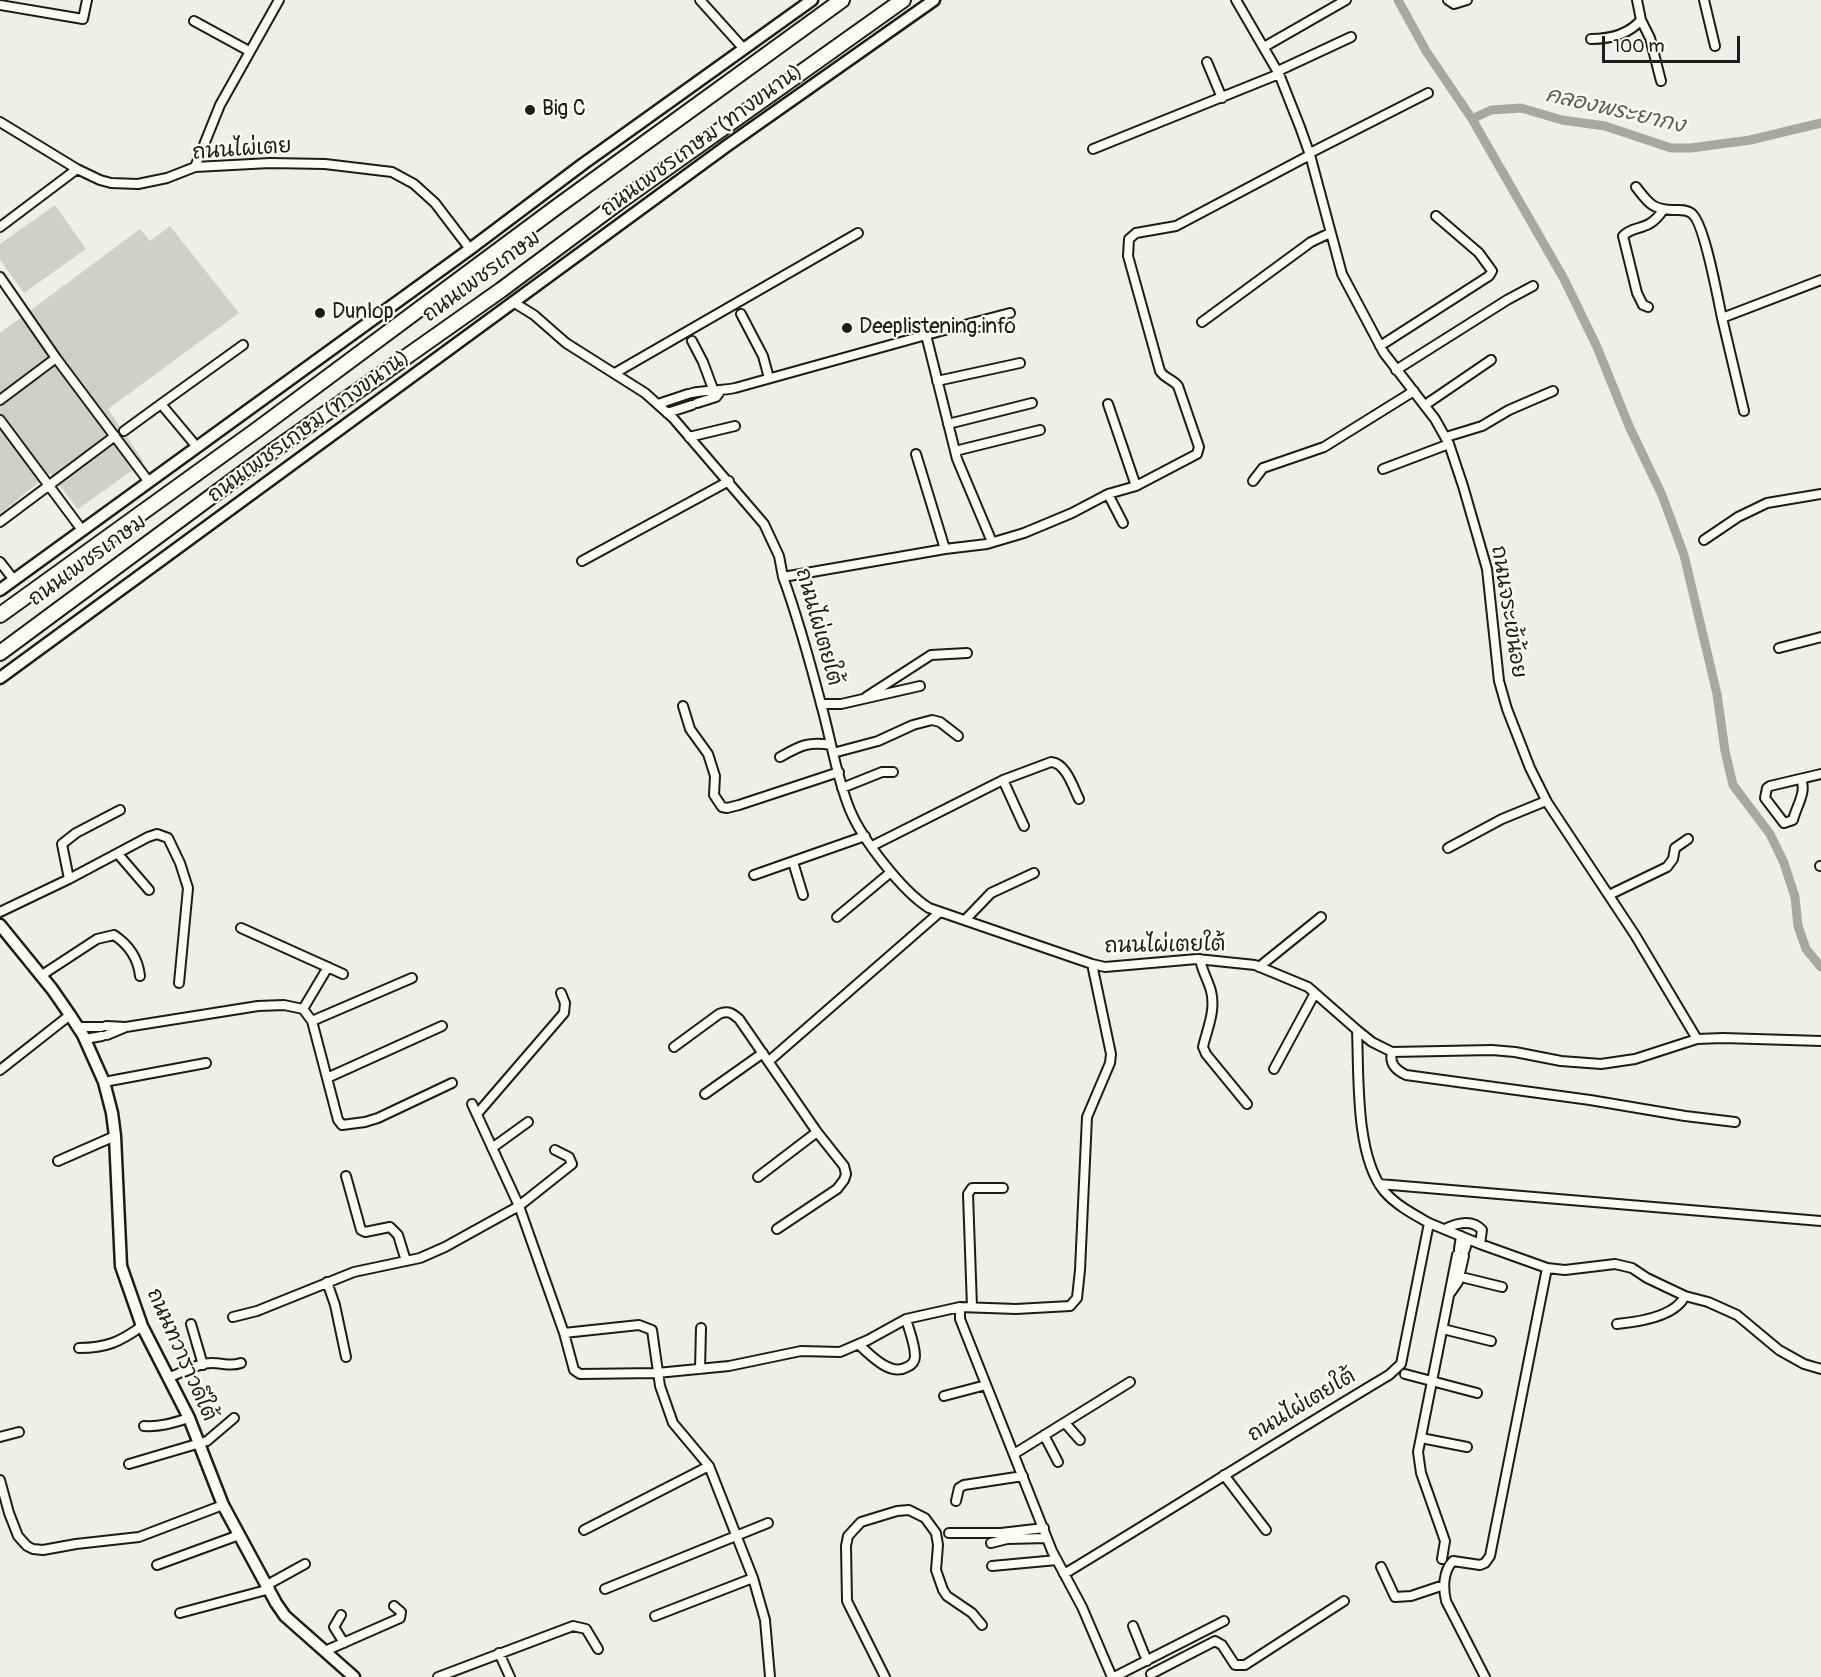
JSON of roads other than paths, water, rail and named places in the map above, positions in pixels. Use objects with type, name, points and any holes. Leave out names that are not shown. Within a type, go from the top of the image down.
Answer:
[{"type":"highway","name":"ถนนเพชรเกษม","points":[[0,615],[258,429],[558,206],[842,0]]},
{"type":"highway","name":"ถนนเพชรเกษม","points":[[0,653],[274,450],[501,290],[629,195],[903,0]]},
{"type":"main road","points":[[0,590],[470,249],[583,164],[812,0]]},
{"type":"main road","name":"ถนนเพชรเกษม (ทางขนาน)","points":[[0,678],[794,98],[934,0]]},
{"type":"main road","name":"ถนนทวาราวดีใต้","points":[[0,925],[42,975],[78,1027],[104,1082],[115,1136],[121,1266],[142,1326],[189,1418],[223,1505],[285,1616],[354,1677]]},
{"type":"street","points":[[0,5],[83,19],[87,0]]},
{"type":"street","points":[[195,168],[220,105],[279,0]]},
{"type":"street","points":[[700,0],[744,49]]},
{"type":"street","points":[[1264,47],[1346,0]]},
{"type":"street","points":[[1448,0],[1454,4],[1467,0]]},
{"type":"street","points":[[1637,0],[1641,20],[1650,38],[1661,81]]},
{"type":"street","points":[[1704,0],[1715,46]]},
{"type":"street","name":"ถนนจระเข้น้อย","points":[[1240,1],[1279,73],[1310,154],[1342,274],[1380,346],[1396,370],[1425,405],[1447,441],[1463,486],[1487,569],[1499,681],[1508,712],[1530,768],[1546,801],[1610,895],[1697,1040]]},
{"type":"street","points":[[1591,39],[1622,34],[1641,20]]},
{"type":"street","points":[[194,21],[249,51]]},
{"type":"street","points":[[1093,149],[1222,98],[1351,37]]},
{"type":"street","points":[[1207,62],[1222,98]]},
{"type":"street","points":[[783,577],[992,543],[1051,522],[1108,494],[1136,486],[1197,454],[1200,451],[1178,386],[1175,382],[1165,378],[1160,371],[1128,256],[1129,239],[1136,233],[1176,226],[1428,93]]},
{"type":"street","name":"ถนนไผ่เตย","points":[[1,124],[77,169],[100,180],[125,184],[167,178],[195,168],[302,163],[354,166],[392,172],[414,184],[435,203],[470,249]]},
{"type":"street","points":[[0,227],[77,169]]},
{"type":"street","points":[[1636,187],[1648,202],[1663,210],[1686,210],[1694,214],[1698,221],[1744,411]]},
{"type":"street","points":[[1648,307],[1643,305],[1637,293],[1623,236],[1626,232],[1644,228],[1652,223],[1663,210]]},
{"type":"street","points":[[1380,346],[1489,276],[1492,271],[1479,253],[1436,216]]},
{"type":"street","points":[[615,373],[858,233]]},
{"type":"street","points":[[1202,322],[1311,242],[1330,233]]},
{"type":"street","points":[[0,277],[56,358],[149,482]]},
{"type":"street","points":[[1722,318],[1821,280]]},
{"type":"street","points":[[1396,370],[1533,286]]},
{"type":"street","name":"ถนนไผ่เตยใต้","points":[[513,302],[534,315],[566,343],[615,373],[658,404],[729,481],[764,524],[779,556],[850,812],[891,872],[917,900],[940,912],[1106,967],[1200,959],[1259,967],[1308,987],[1372,1042],[1392,1052]]},
{"type":"street","points":[[667,413],[694,404],[723,390],[1010,313]]},
{"type":"street","points":[[741,314],[760,350],[770,378]]},
{"type":"street","points":[[926,334],[955,451],[992,543]]},
{"type":"street","points":[[692,341],[714,393]]},
{"type":"street","points":[[124,431],[243,345]]},
{"type":"street","points":[[0,399],[56,358]]},
{"type":"street","points":[[1425,405],[1491,360]]},
{"type":"street","points":[[937,381],[1020,363]]},
{"type":"street","points":[[1253,482],[1263,468],[1324,447],[1414,391]]},
{"type":"street","points":[[1383,469],[1482,426],[1509,410],[1553,391]]},
{"type":"street","points":[[658,404],[690,394],[714,393]]},
{"type":"street","points":[[948,424],[1032,403]]},
{"type":"street","points":[[160,404],[197,447]]},
{"type":"street","points":[[1108,404],[1136,486]]},
{"type":"street","points":[[0,420],[82,530]]},
{"type":"street","points":[[689,437],[735,426]]},
{"type":"street","points":[[955,451],[1040,430]]},
{"type":"street","points":[[0,522],[116,436]]},
{"type":"street","points":[[916,454],[945,549]]},
{"type":"street","points":[[582,561],[729,481]]},
{"type":"street","points":[[1108,494],[1123,524]]},
{"type":"street","points":[[1704,540],[1738,517],[1767,503],[1821,494]]},
{"type":"street","points":[[0,562],[14,580]]},
{"type":"street","points":[[1779,648],[1821,637]]},
{"type":"street","points":[[866,697],[931,655],[966,653]]},
{"type":"street","points":[[821,704],[831,705],[920,686]]},
{"type":"street","points":[[683,706],[690,729],[708,754],[715,776],[714,795],[722,807],[739,805],[839,772]]},
{"type":"street","points":[[780,757],[815,742],[832,749],[878,741],[913,725],[932,720],[940,722],[958,736]]},
{"type":"street","points":[[872,846],[1003,780],[1041,765],[1056,762],[1066,774],[1079,799]]},
{"type":"street","points":[[842,788],[882,772],[893,772]]},
{"type":"street","points":[[1801,779],[1804,784],[1800,802],[1793,820],[1784,823],[1767,802],[1765,795],[1770,786],[1821,774]]},
{"type":"street","points":[[1003,780],[1024,826]]},
{"type":"street","points":[[1448,848],[1502,819],[1546,801]]},
{"type":"street","points":[[69,879],[62,844],[76,833],[120,810]]},
{"type":"street","points":[[0,912],[157,834],[162,834],[171,843],[188,888],[179,983]]},
{"type":"street","points":[[754,875],[865,836]]},
{"type":"street","points":[[1610,895],[1667,867],[1673,859],[1675,848],[1688,839]]},
{"type":"street","points":[[118,854],[149,890]]},
{"type":"street","points":[[793,862],[803,895]]},
{"type":"street","points":[[837,917],[891,872]]},
{"type":"street","points":[[965,920],[991,893],[1034,873]]},
{"type":"street","points":[[769,1061],[940,912]]},
{"type":"street","points":[[1259,967],[1322,917]]},
{"type":"street","points":[[241,928],[343,974]]},
{"type":"street","points":[[42,975],[97,939],[114,935],[123,941],[133,954],[140,976]]},
{"type":"street","points":[[1200,959],[1212,1002],[1210,1028],[1203,1047],[1206,1054],[1247,1104]]},
{"type":"street","points":[[472,1104],[519,1206],[564,1333],[574,1370],[580,1374],[657,1373],[750,1362],[801,1351],[840,1352],[859,1345],[906,1319],[960,1307],[1050,1308],[1070,1306],[1077,1298],[1080,1270],[1087,1117],[1110,1063],[1111,1054],[1092,964]]},
{"type":"street","points":[[303,1009],[328,967]]},
{"type":"street","points":[[312,1021],[412,978]]},
{"type":"street","points":[[477,1114],[564,1013],[565,1003],[561,993]]},
{"type":"street","points":[[1274,1069],[1315,993]]},
{"type":"street","points":[[84,1039],[104,1031],[126,1027],[258,1006],[284,1005],[303,1009],[312,1021],[338,1120],[342,1125],[378,1118],[453,1083]]},
{"type":"street","points":[[674,1047],[725,1011],[732,1013],[739,1019],[817,1132],[844,1166],[846,1173],[844,1180],[837,1189],[777,1229]]},
{"type":"street","points":[[0,1070],[70,1015]]},
{"type":"street","points":[[327,1078],[442,1026]]},
{"type":"street","points":[[78,1027],[104,1031]]},
{"type":"street","points":[[1357,1030],[1362,1134],[1379,1184],[1393,1200],[1429,1223],[1547,1268],[1565,1270],[1603,1264],[1624,1265],[1686,1296],[1708,1302],[1737,1316],[1779,1350],[1804,1364],[1821,1369]]},
{"type":"street","points":[[1735,1122],[1406,1075],[1397,1071],[1390,1059],[1392,1052],[1492,1050],[1561,1061],[1601,1064],[1635,1059],[1697,1040],[1723,1038],[1821,1041]]},
{"type":"street","points":[[705,1094],[763,1053]]},
{"type":"street","points":[[104,1082],[206,1063]]},
{"type":"street","points":[[492,1148],[528,1122]]},
{"type":"street","points":[[758,1177],[817,1132]]},
{"type":"street","points":[[58,1161],[115,1136]]},
{"type":"street","points":[[233,1317],[257,1311],[354,1272],[420,1258],[445,1247],[519,1206],[572,1164],[569,1157],[555,1150]]},
{"type":"street","points":[[345,1176],[361,1230],[370,1232],[390,1227],[398,1235],[406,1261]]},
{"type":"street","points":[[1379,1184],[1821,1221]]},
{"type":"street","points":[[972,1307],[969,1190],[972,1188],[1002,1188]]},
{"type":"street","name":"ถนนไผ่เตยใต้","points":[[1064,1574],[1389,1375],[1401,1364],[1429,1223]]},
{"type":"street","points":[[1445,1229],[1454,1224],[1472,1223],[1482,1230],[1480,1244]]},
{"type":"street","points":[[1442,1558],[1445,1541],[1418,1463],[1443,1329],[1451,1292],[1456,1288],[1456,1276],[1465,1237]]},
{"type":"street","points":[[1485,1677],[1446,1601],[1444,1585],[1447,1568],[1451,1562],[1480,1564],[1485,1563],[1490,1556],[1547,1268]]},
{"type":"street","points":[[1456,1276],[1502,1287]]},
{"type":"street","points":[[327,1282],[346,1357]]},
{"type":"street","points":[[1617,1324],[1639,1321],[1668,1311],[1682,1302],[1686,1296]]},
{"type":"street","points":[[960,1307],[962,1324],[1047,1538],[1113,1677],[1224,1621]]},
{"type":"street","points":[[859,1345],[885,1366],[898,1370],[904,1369],[913,1363],[915,1357],[906,1319]]},
{"type":"street","points":[[192,1324],[203,1365]]},
{"type":"street","points":[[564,1333],[639,1325],[652,1330],[662,1394],[674,1423],[708,1466],[753,1578],[765,1620],[770,1677]]},
{"type":"street","points":[[79,1348],[100,1348],[114,1343],[142,1326]]},
{"type":"street","points":[[700,1369],[701,1328]]},
{"type":"street","points":[[1443,1329],[1491,1341]]},
{"type":"street","points":[[170,1377],[212,1363],[228,1366],[241,1363]]},
{"type":"street","points":[[1405,1374],[1477,1394]]},
{"type":"street","points":[[1014,1454],[1130,1382]]},
{"type":"street","points":[[944,1396],[986,1385]]},
{"type":"street","points":[[144,1426],[168,1425],[189,1418]]},
{"type":"street","points":[[129,1464],[199,1444],[211,1438],[234,1418]]},
{"type":"street","points":[[1065,1423],[1080,1440]]},
{"type":"street","points":[[0,1437],[19,1432]]},
{"type":"street","points":[[1044,1435],[1058,1461]]},
{"type":"street","points":[[1421,1438],[1467,1447]]},
{"type":"street","points":[[584,1530],[708,1466]]},
{"type":"street","points":[[1224,1475],[1266,1530]]},
{"type":"street","points":[[956,1501],[959,1488],[964,1485],[1023,1476]]},
{"type":"street","points":[[0,1480],[18,1536],[33,1550],[139,1537],[223,1505]]},
{"type":"street","points":[[885,1677],[847,1601],[846,1546],[853,1529],[861,1522],[897,1510],[909,1510],[926,1518],[936,1533],[938,1545],[936,1570],[943,1590],[947,1596],[972,1613],[982,1625]]},
{"type":"street","points":[[605,1589],[768,1523]]},
{"type":"street","points":[[949,1533],[1000,1533],[1044,1528]]},
{"type":"street","points":[[157,1565],[238,1535]]},
{"type":"street","points":[[991,1543],[1007,1539],[1047,1538]]},
{"type":"street","points":[[992,1566],[1057,1560]]},
{"type":"street","points":[[180,1613],[268,1587],[305,1564]]},
{"type":"street","points":[[1381,1568],[1395,1597],[1411,1596],[1444,1585]]},
{"type":"street","points":[[655,1616],[753,1578]]},
{"type":"street","points":[[1150,1676],[1215,1641],[1222,1645],[1235,1665],[1245,1665],[1344,1601]]},
{"type":"street","points":[[325,1651],[399,1618],[401,1612],[394,1606]]},
{"type":"street","points":[[341,1615],[334,1627],[344,1643]]},
{"type":"street","points":[[438,1677],[573,1626],[585,1629],[598,1649]]},
{"type":"street","points":[[1133,1626],[1147,1661]]},
{"type":"street","points":[[499,1653],[510,1677]]},
{"type":"waterway","points":[[1398,0],[1426,51],[1472,119],[1564,279],[1597,347],[1629,426],[1662,495],[1684,555],[1717,694],[1725,751],[1733,785],[1770,834],[1784,863],[1795,897],[1798,926],[1806,949],[1821,967]]},
{"type":"waterway","name":"คลองพระยากง","points":[[1472,119],[1491,110],[1521,108],[1562,120],[1605,126],[1671,148],[1691,148],[1750,140],[1821,123]]},
{"type":"place","name":"Big C","points":[[530,110]]},
{"type":"place","name":"Dunlop","points":[[320,313]]},
{"type":"place","name":"Deeplistening.info","points":[[847,328]]}]
